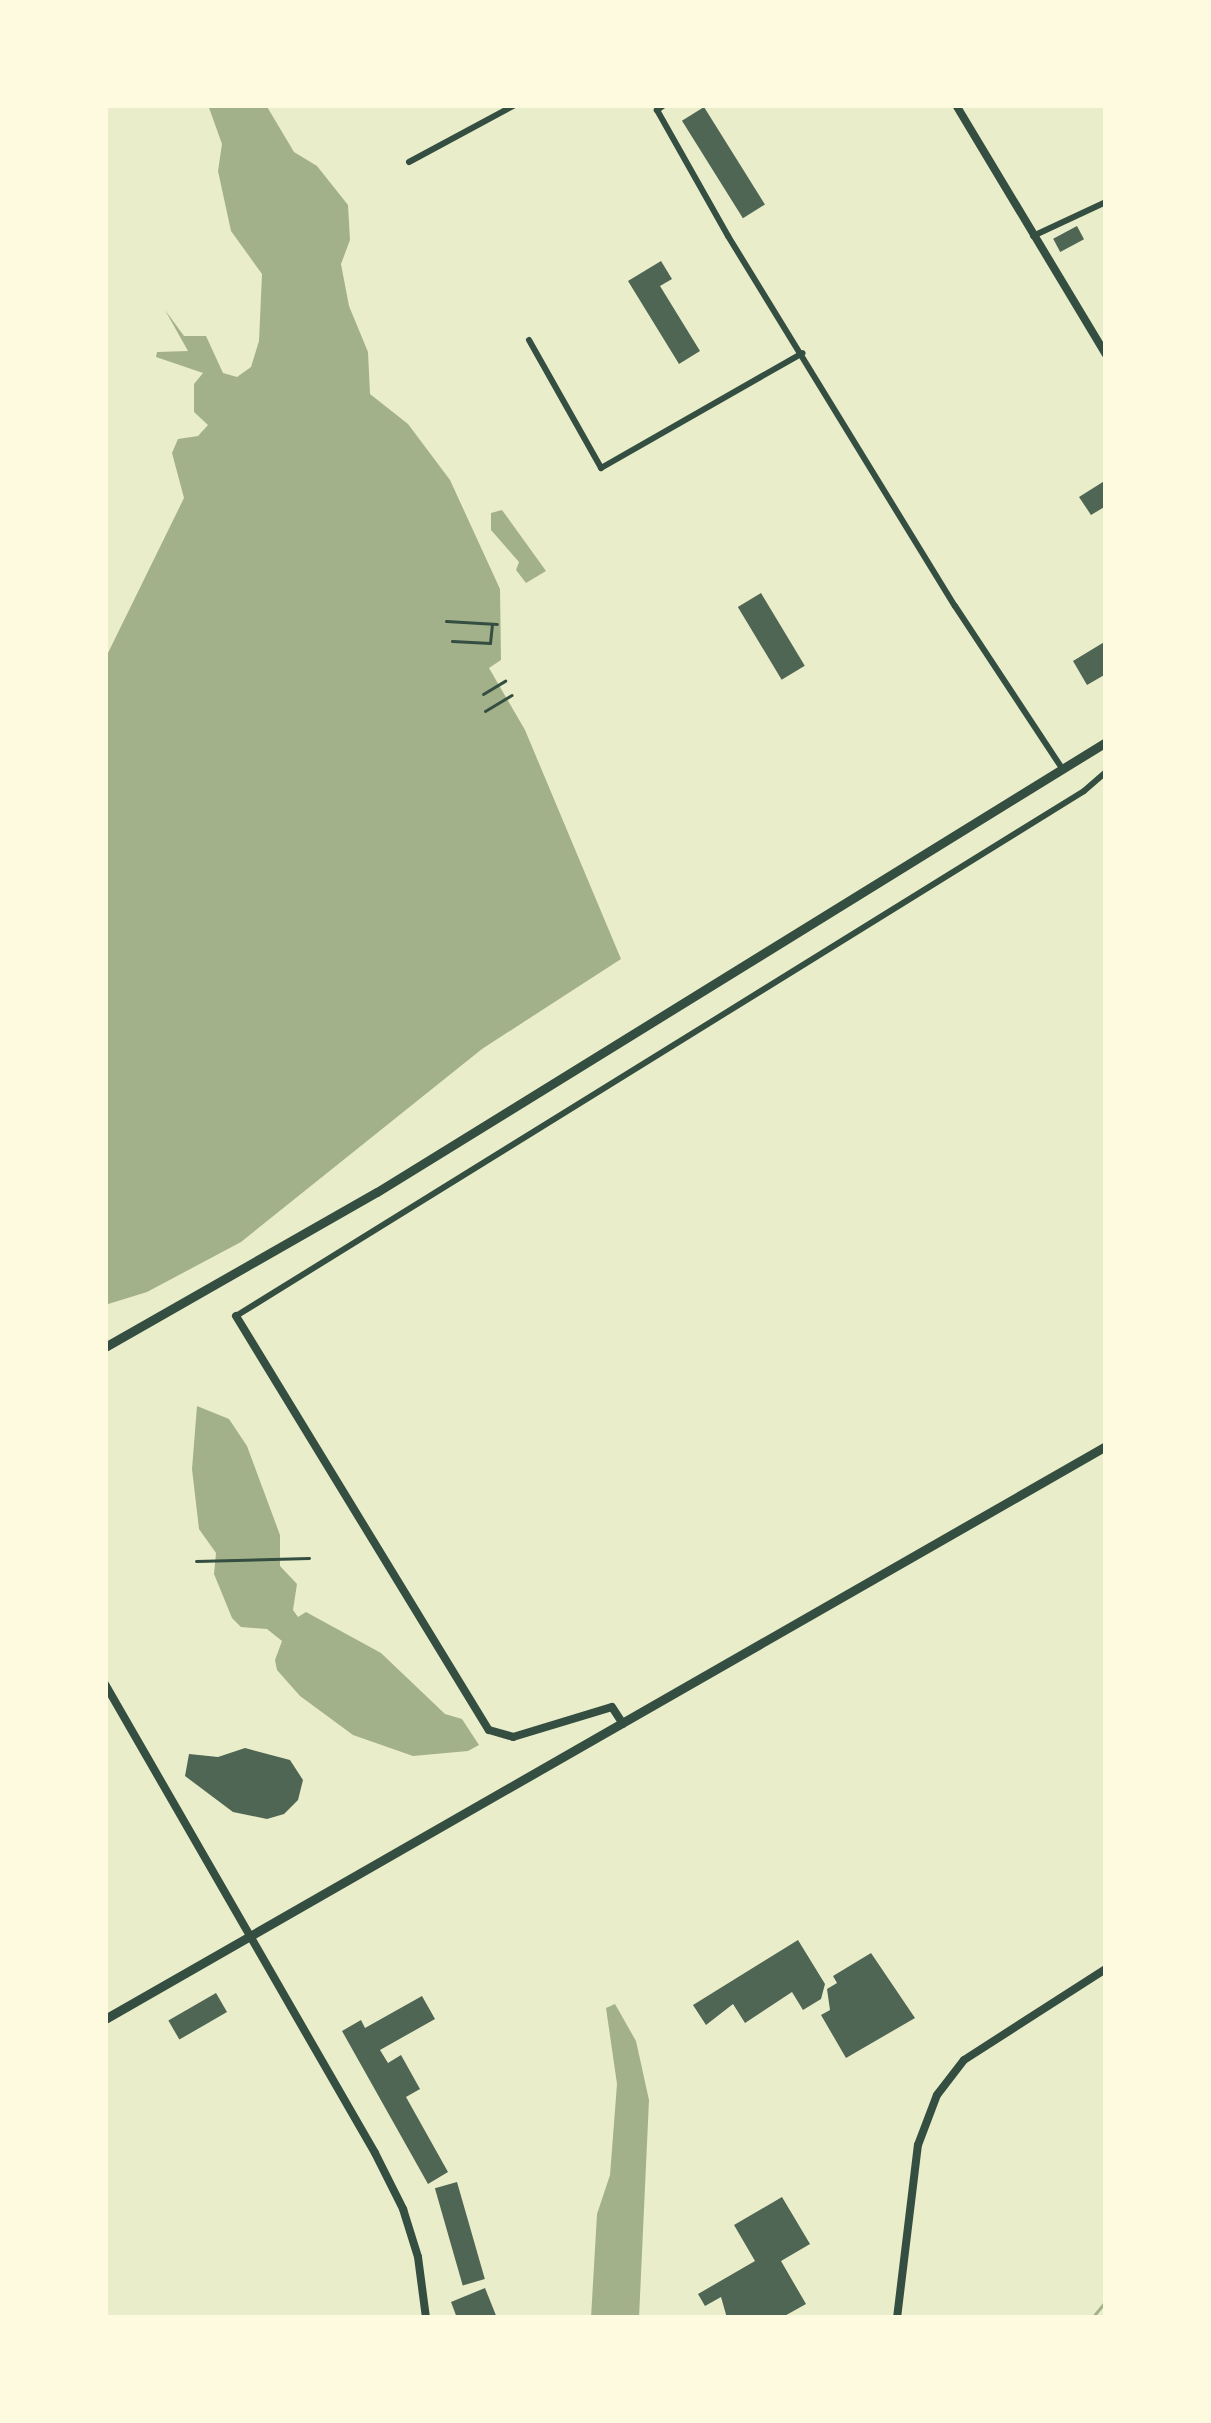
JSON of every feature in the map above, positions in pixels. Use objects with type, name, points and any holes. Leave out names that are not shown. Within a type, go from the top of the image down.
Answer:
[{"type":"main road","points":[[105,1347],[376,1192],[1106,742]]},
{"type":"main road","points":[[105,2020],[1106,1446]]},
{"type":"street","points":[[409,162],[515,105]]},
{"type":"street","points":[[664,105],[657,110],[955,606],[1062,768]]},
{"type":"street","points":[[956,105],[1106,355]]},
{"type":"street","points":[[1033,236],[1106,202]]},
{"type":"street","points":[[530,340],[602,468],[803,353]]},
{"type":"street","points":[[623,1724],[612,1707],[513,1737],[489,1730],[236,1316],[1106,772]]},
{"type":"street","points":[[105,1684],[403,2209],[418,2257],[426,2318]]},
{"type":"street","points":[[897,2318],[918,2145],[926,2118],[964,2060],[1106,1969]]},
{"type":"path","points":[[446,621],[494,624],[490,643],[452,641]]},
{"type":"path","points":[[483,694],[505,681]]},
{"type":"path","points":[[485,711],[512,694]]},
{"type":"path","points":[[196,1561],[309,1558]]},
{"type":"shaded area","points":[[208,105],[266,105],[294,152],[317,166],[348,205],[350,240],[341,264],[349,306],[368,352],[370,394],[408,424],[450,480],[500,589],[501,660],[489,668],[525,730],[621,959],[482,1049],[241,1242],[147,1292],[105,1305],[105,659],[184,498],[172,453],[178,439],[198,436],[208,425],[194,412],[194,384],[203,373],[156,357],[157,352],[188,351],[165,310],[184,336],[206,336],[223,373],[237,377],[251,367],[259,341],[262,274],[231,231],[218,171],[222,144]]},
{"type":"shaded area","points":[[502,510],[546,571],[526,583],[516,570],[519,562],[491,530],[491,513]]},
{"type":"shaded area","points":[[197,1406],[229,1419],[247,1446],[280,1535],[280,1566],[297,1584],[293,1610],[298,1617],[306,1612],[381,1653],[445,1714],[462,1719],[479,1745],[468,1751],[413,1756],[353,1735],[300,1696],[277,1670],[275,1660],[282,1641],[267,1629],[241,1627],[232,1618],[214,1574],[216,1553],[199,1529],[192,1469]]},
{"type":"shaded area","points":[[615,2004],[636,2041],[649,2100],[639,2318],[591,2318],[597,2214],[610,2175],[617,2084],[606,2008]]},
{"type":"building","points":[[704,107],[765,205],[743,218],[682,121]]},
{"type":"building","points":[[1077,226],[1084,239],[1060,252],[1053,239]]},
{"type":"building","points":[[661,261],[672,279],[660,286],[700,351],[679,364],[628,281]]},
{"type":"building","points":[[1106,480],[1106,506],[1091,515],[1079,497]]},
{"type":"building","points":[[761,593],[805,666],[782,680],[738,607]]},
{"type":"building","points":[[1106,641],[1106,674],[1087,685],[1073,661]]},
{"type":"building","points":[[245,1748],[290,1760],[303,1780],[298,1800],[284,1814],[267,1819],[233,1812],[185,1776],[189,1754],[218,1757]]},
{"type":"building","points":[[798,1940],[825,1984],[821,1999],[803,2010],[792,1992],[745,2023],[733,2004],[706,2025],[693,2005]]},
{"type":"building","points":[[871,1953],[915,2018],[846,2058],[821,2015],[830,2010],[827,1989],[837,1983],[833,1976]]},
{"type":"building","points":[[216,1993],[227,2012],[179,2040],[168,2020]]},
{"type":"building","points":[[422,1996],[435,2019],[380,2050],[388,2063],[401,2055],[420,2089],[406,2097],[448,2172],[428,2184],[342,2031],[361,2020],[365,2028]]},
{"type":"building","points":[[457,2182],[485,2279],[463,2285],[435,2188]]},
{"type":"building","points":[[782,2197],[810,2244],[781,2261],[806,2304],[781,2318],[727,2318],[721,2297],[705,2306],[698,2294],[755,2261],[734,2225]]},
{"type":"building","points":[[485,2288],[497,2318],[457,2318],[451,2302]]},
{"type":"waterway","points":[[1092,2318],[1106,2301]]}]
